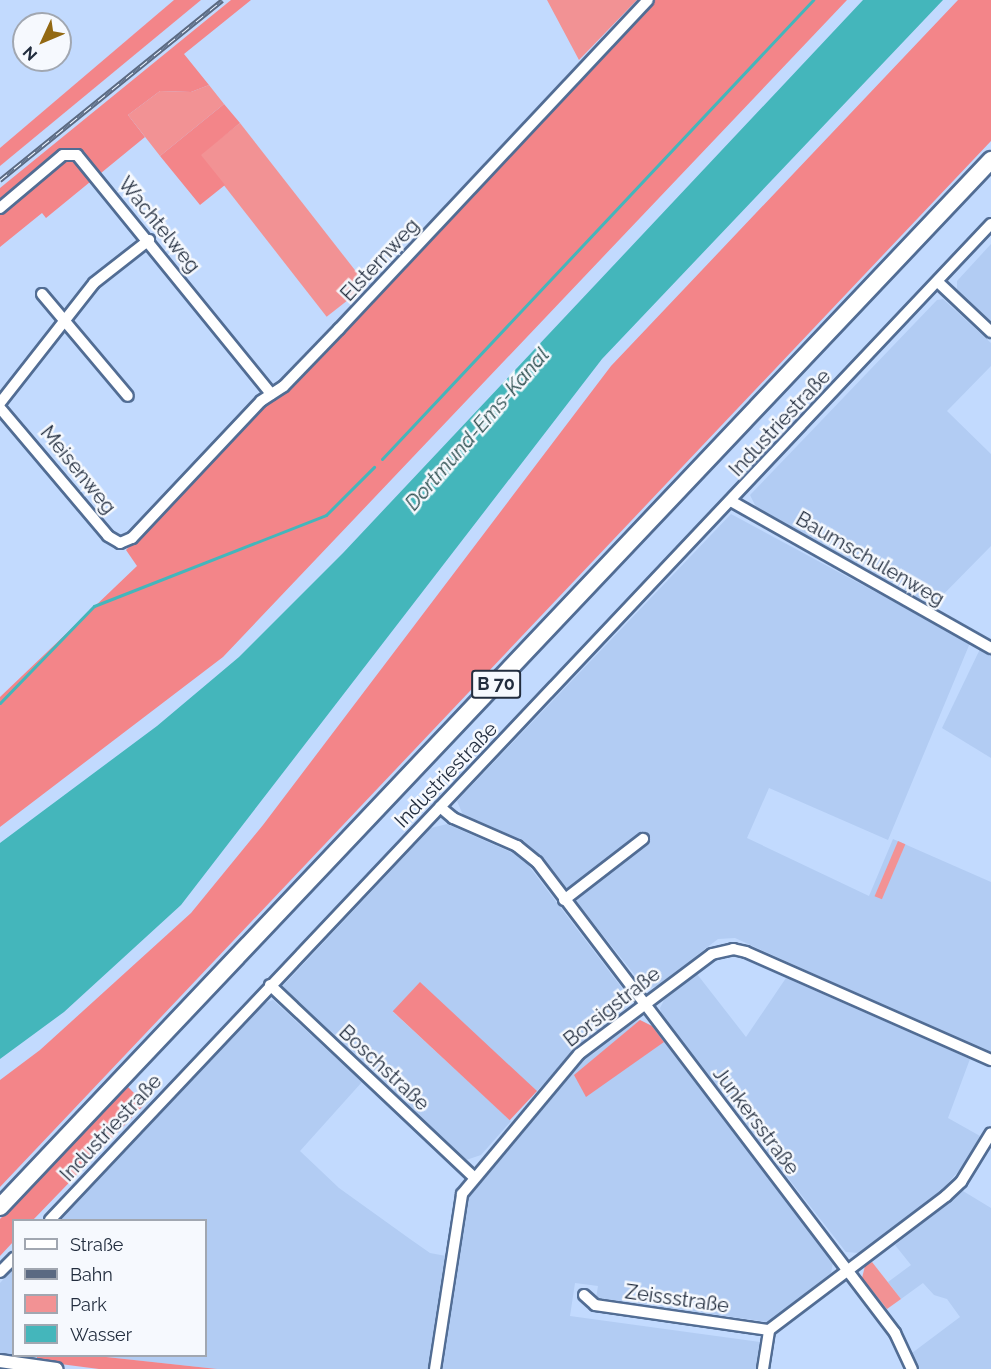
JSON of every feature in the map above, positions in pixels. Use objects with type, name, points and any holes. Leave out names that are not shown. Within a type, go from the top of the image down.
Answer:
[{"type":"main road","name":"B 70","points":[[0,1207],[991,160]]},
{"type":"street","name":"Elsternweg","points":[[132,538],[271,394],[339,329],[648,0]]},
{"type":"street","name":"Wachtelweg","points":[[0,208],[63,155],[71,153],[82,159],[271,394]]},
{"type":"street","name":"Industriestraße","points":[[52,1219],[270,985],[991,224]]},
{"type":"street","points":[[0,406],[63,319],[94,283],[148,240]]},
{"type":"street","points":[[938,282],[991,332]]},
{"type":"street","points":[[42,294],[128,396]]},
{"type":"street","name":"Meisenweg","points":[[0,406],[18,424],[108,536],[120,543],[132,538]]},
{"type":"street","name":"Baumschulenweg","points":[[731,501],[991,648]]},
{"type":"street","name":"Junkersstraße","points":[[441,807],[453,818],[528,853],[645,1003],[895,1333],[912,1369]]},
{"type":"street","points":[[564,900],[643,839]]},
{"type":"street","name":"Borsigstraße","points":[[435,1369],[456,1208],[474,1177],[579,1054],[712,954],[733,949],[991,1060]]},
{"type":"street","name":"Boschstraße","points":[[270,985],[474,1177]]},
{"type":"street","points":[[763,1369],[769,1330],[961,1182],[991,1133]]},
{"type":"street","points":[[0,1272],[12,1260]]},
{"type":"street","name":"Zeissstraße","points":[[584,1295],[595,1305],[769,1330]]},
{"type":"street","points":[[0,1361],[56,1369]]},
{"type":"shaded area","points":[[174,0],[201,0],[0,166],[0,148]]},
{"type":"shaded area","points":[[231,0],[251,0],[184,54],[209,85],[191,92],[160,91],[128,115],[145,137],[46,218],[42,213],[0,247],[0,188]]},
{"type":"shaded area","points":[[655,0],[847,0],[223,657],[0,827],[0,697],[137,566],[126,550]]},
{"type":"shaded area","points":[[958,0],[991,0],[991,141],[0,1187],[0,1080],[40,1050],[191,913],[263,825],[611,366]]},
{"type":"shaded area","points":[[224,104],[240,123],[201,155],[225,185],[200,205],[160,156]]},
{"type":"shaded area","points":[[991,244],[991,321],[957,289],[957,281]]},
{"type":"shaded area","points":[[943,299],[991,343],[991,366],[947,411],[991,454],[991,546],[931,607],[756,507],[750,495],[937,300]]},
{"type":"shaded area","points":[[731,514],[970,643],[888,840],[769,788],[747,838],[869,896],[893,839],[991,882],[991,1054],[735,938],[718,939],[657,986],[646,989],[538,854],[517,839],[463,815],[457,801]]},
{"type":"shaded area","points":[[980,649],[991,656],[991,758],[942,728]]},
{"type":"shaded area","points":[[447,824],[522,857],[628,996],[624,1010],[575,1049],[536,1092],[420,983],[393,1012],[511,1121],[481,1155],[466,1160],[282,987],[431,828]]},
{"type":"shaded area","points":[[697,974],[746,1037],[786,978],[970,1059],[948,1118],[980,1136],[964,1165],[940,1192],[859,1253],[846,1252],[662,1017],[660,1008],[664,1000]]},
{"type":"shaded area","points":[[420,982],[537,1091],[510,1120],[393,1011]]},
{"type":"shaded area","points":[[273,1000],[362,1082],[300,1151],[339,1188],[430,1253],[446,1256],[431,1369],[217,1369],[106,1357],[207,1357],[207,1219],[62,1219],[265,1003]]},
{"type":"shaded area","points":[[640,1020],[652,1026],[833,1263],[831,1273],[768,1322],[596,1298],[598,1286],[575,1283],[570,1316],[760,1342],[756,1369],[440,1369],[463,1208],[478,1179],[580,1059],[629,1021]]},
{"type":"shaded area","points":[[640,1020],[652,1026],[664,1042],[586,1097],[574,1075]]},
{"type":"shaded area","points":[[126,1085],[145,1104],[34,1219],[12,1219],[12,1243],[0,1256],[0,1219]]},
{"type":"shaded area","points":[[963,1191],[991,1208],[991,1369],[919,1369],[912,1353],[960,1317],[947,1299],[934,1295],[923,1283],[901,1299],[888,1282],[911,1265],[895,1245]]},
{"type":"shaded area","points":[[12,1270],[12,1356],[0,1354],[0,1283]]},
{"type":"shaded area","points":[[37,1357],[106,1357],[217,1369],[99,1369],[37,1361]]},
{"type":"green space","points":[[547,0],[637,0],[579,60]]},
{"type":"green space","points":[[209,85],[224,104],[160,156],[128,115],[160,91],[191,92]]},
{"type":"green space","points":[[240,123],[367,285],[327,317],[200,154]]},
{"type":"green space","points":[[898,841],[905,844],[882,899],[875,896]]},
{"type":"green space","points":[[872,1262],[901,1299],[887,1309],[862,1278],[865,1266]]},
{"type":"water","name":"Dortmund-Ems-Kanal","points":[[863,0],[943,0],[602,359],[181,905],[64,1012],[0,1059],[0,843],[157,726],[239,657],[343,553]]},
{"type":"waterway","points":[[382,459],[813,0]]},
{"type":"waterway","points":[[0,703],[94,606],[326,515],[374,467]]},
{"type":"railway","points":[[0,180],[222,0]]}]
